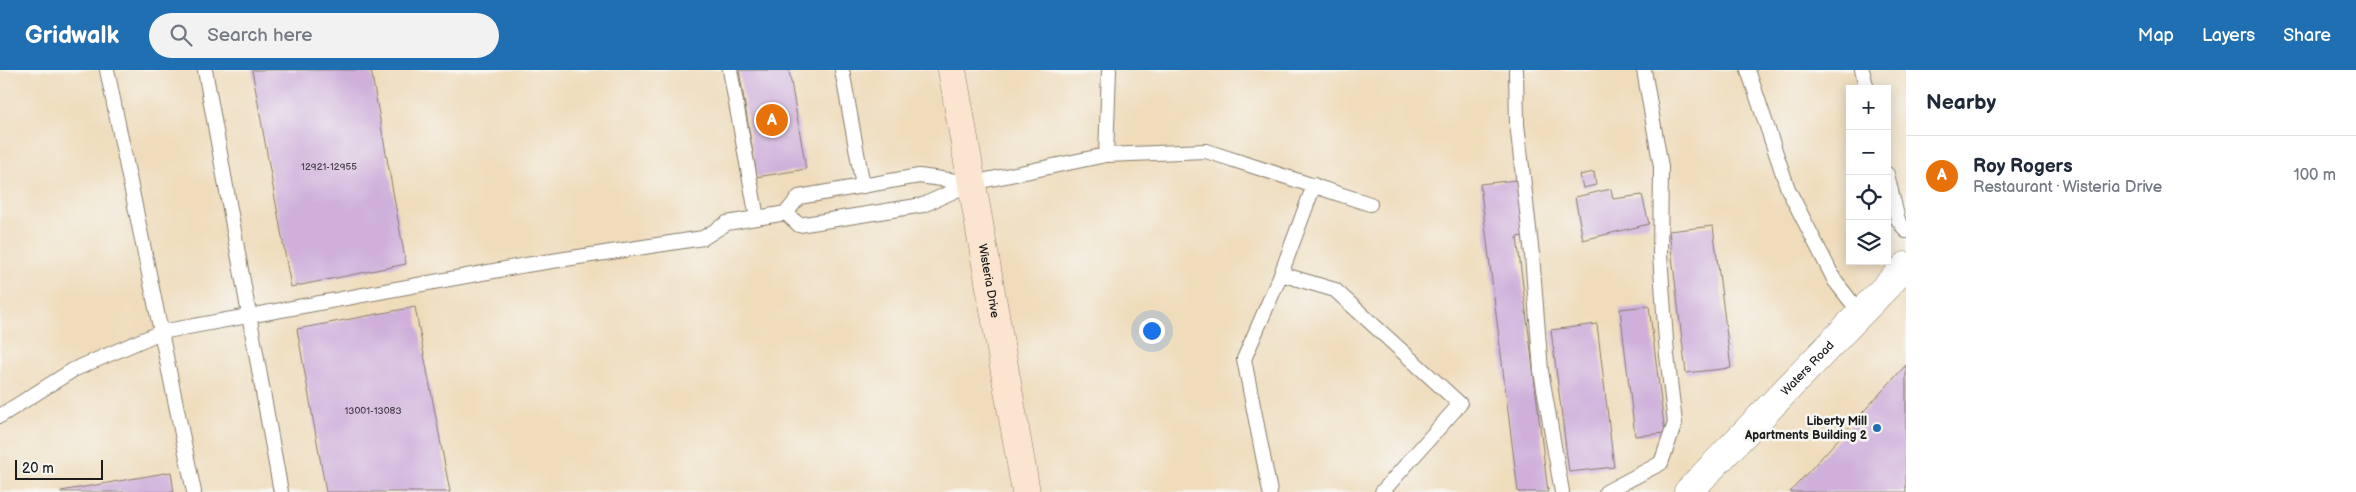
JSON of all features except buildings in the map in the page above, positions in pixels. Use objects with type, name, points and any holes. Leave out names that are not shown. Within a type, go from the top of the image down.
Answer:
[{"type":"street","name":"Wisteria Drive","points":[[952,70],[1026,492]]},
{"type":"street","name":"Waters Road","points":[[1688,492],[1906,266]]},
{"type":"lane","points":[[107,70],[194,492]]},
{"type":"lane","points":[[204,70],[281,492]]},
{"type":"lane","points":[[730,70],[757,218]]},
{"type":"lane","points":[[842,70],[863,186]]},
{"type":"lane","points":[[1106,155],[1109,70]]},
{"type":"lane","points":[[1516,70],[1518,124],[1532,255],[1541,370],[1562,492]]},
{"type":"lane","points":[[1606,492],[1661,463],[1675,423],[1667,355],[1660,255],[1661,167],[1644,70]]},
{"type":"lane","points":[[1748,70],[1788,189],[1835,281],[1860,313]]},
{"type":"lane","points":[[1862,70],[1866,85]]},
{"type":"lane","points":[[786,213],[799,225],[863,216],[923,205],[972,183],[1106,155],[1206,151],[1370,204]]},
{"type":"lane","points":[[1887,175],[1898,220],[1906,231]]},
{"type":"lane","points":[[0,416],[73,370],[161,332],[526,265],[704,238],[727,223],[786,213],[799,197],[919,176],[972,183]]},
{"type":"lane","points":[[1270,492],[1244,358],[1281,274],[1314,185]]},
{"type":"lane","points":[[1281,274],[1334,290],[1460,404],[1382,492]]},
{"type":"place","name":"Roy Rogers","points":[[772,120]]},
{"type":"place","name":"Liberty Mill Apartments Building 2","points":[[1877,428]]}]
